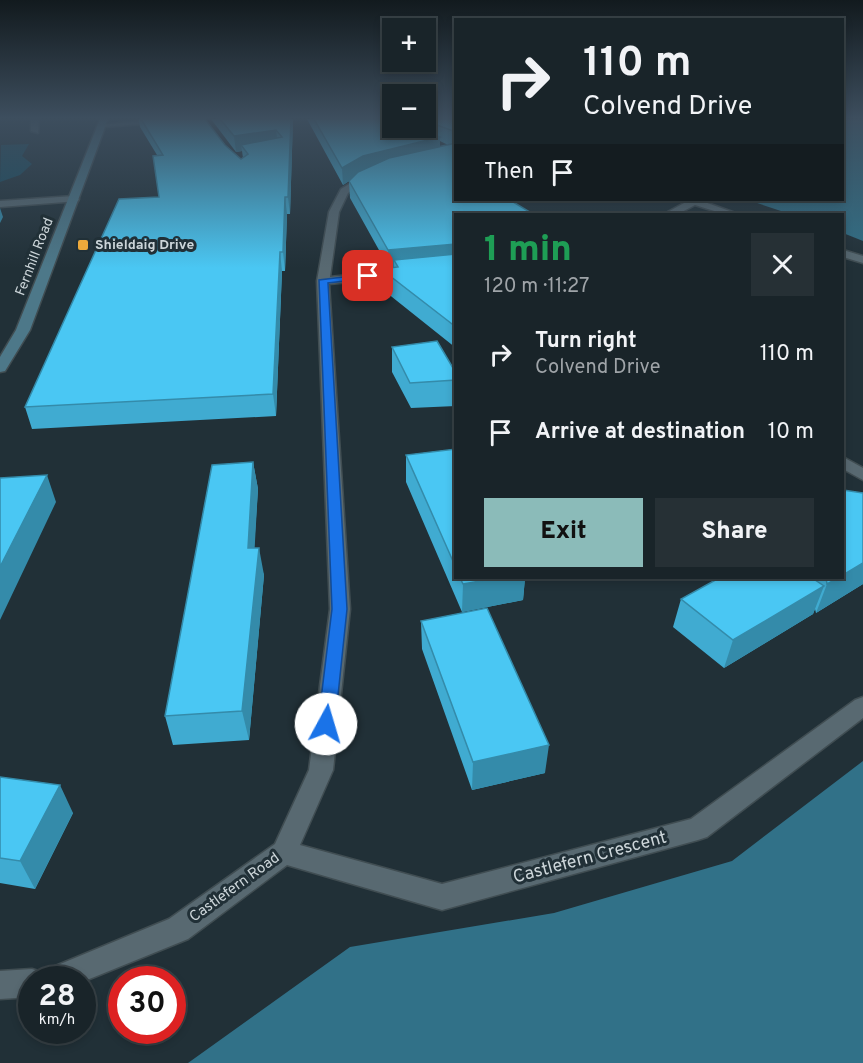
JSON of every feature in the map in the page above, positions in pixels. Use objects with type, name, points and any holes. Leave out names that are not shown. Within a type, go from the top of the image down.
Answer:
[{"type":"street","name":"Fernhill Road","points":[[0,368],[23,330],[85,169]]},
{"type":"street","name":"Castlefern Road","points":[[87,966],[178,929],[284,852],[321,770],[339,609],[323,280],[334,212],[344,191],[367,176],[385,170]]},
{"type":"street","points":[[0,204],[74,199]]},
{"type":"street","points":[[672,213],[684,209],[691,201]]},
{"type":"street","points":[[695,201],[730,213]]},
{"type":"street","points":[[844,253],[863,260]]},
{"type":"street","points":[[323,280],[412,272]]},
{"type":"street","points":[[844,463],[863,475]]},
{"type":"street","name":"Castlefern Crescent","points":[[284,852],[442,897],[698,829],[863,706]]},
{"type":"street","points":[[0,985],[18,984]]},
{"type":"shaded area","points":[[0,169],[27,169],[20,175],[0,182]]},
{"type":"shaded area","points":[[844,169],[863,169],[863,241],[844,233],[844,213],[787,213],[751,201],[844,201]]},
{"type":"shaded area","points":[[863,761],[863,1063],[188,1063],[350,947],[554,913],[732,861]]},
{"type":"building","points":[[155,169],[289,169],[288,197],[285,197],[283,252],[280,252],[273,394],[25,407],[119,199],[159,197]]},
{"type":"building","points":[[366,169],[454,169],[454,201],[512,201],[531,213],[454,213],[454,244],[388,250],[349,181]]},
{"type":"building","points":[[454,254],[454,325],[381,269],[398,267],[394,260]]},
{"type":"building","points":[[437,341],[454,370],[454,380],[410,383],[392,347]]},
{"type":"building","points":[[454,449],[454,563],[406,455]]},
{"type":"building","points":[[253,462],[248,548],[259,548],[242,711],[165,716],[212,465]]},
{"type":"building","points":[[47,475],[0,567],[0,478]]},
{"type":"building","points":[[844,490],[863,493],[863,563],[844,574]]},
{"type":"building","points":[[460,579],[491,579],[463,584]]},
{"type":"building","points":[[717,579],[814,579],[824,586],[733,640],[681,599]]},
{"type":"building","points":[[826,579],[836,579],[827,584]]},
{"type":"building","points":[[487,608],[549,745],[473,762],[421,621]]},
{"type":"building","points":[[0,777],[60,785],[20,861],[0,858]]},
{"type":"place","name":"Shieldaig Drive","points":[[83,245]]},
{"type":"route","points":[[326,724],[339,609],[323,280],[368,276]]}]
